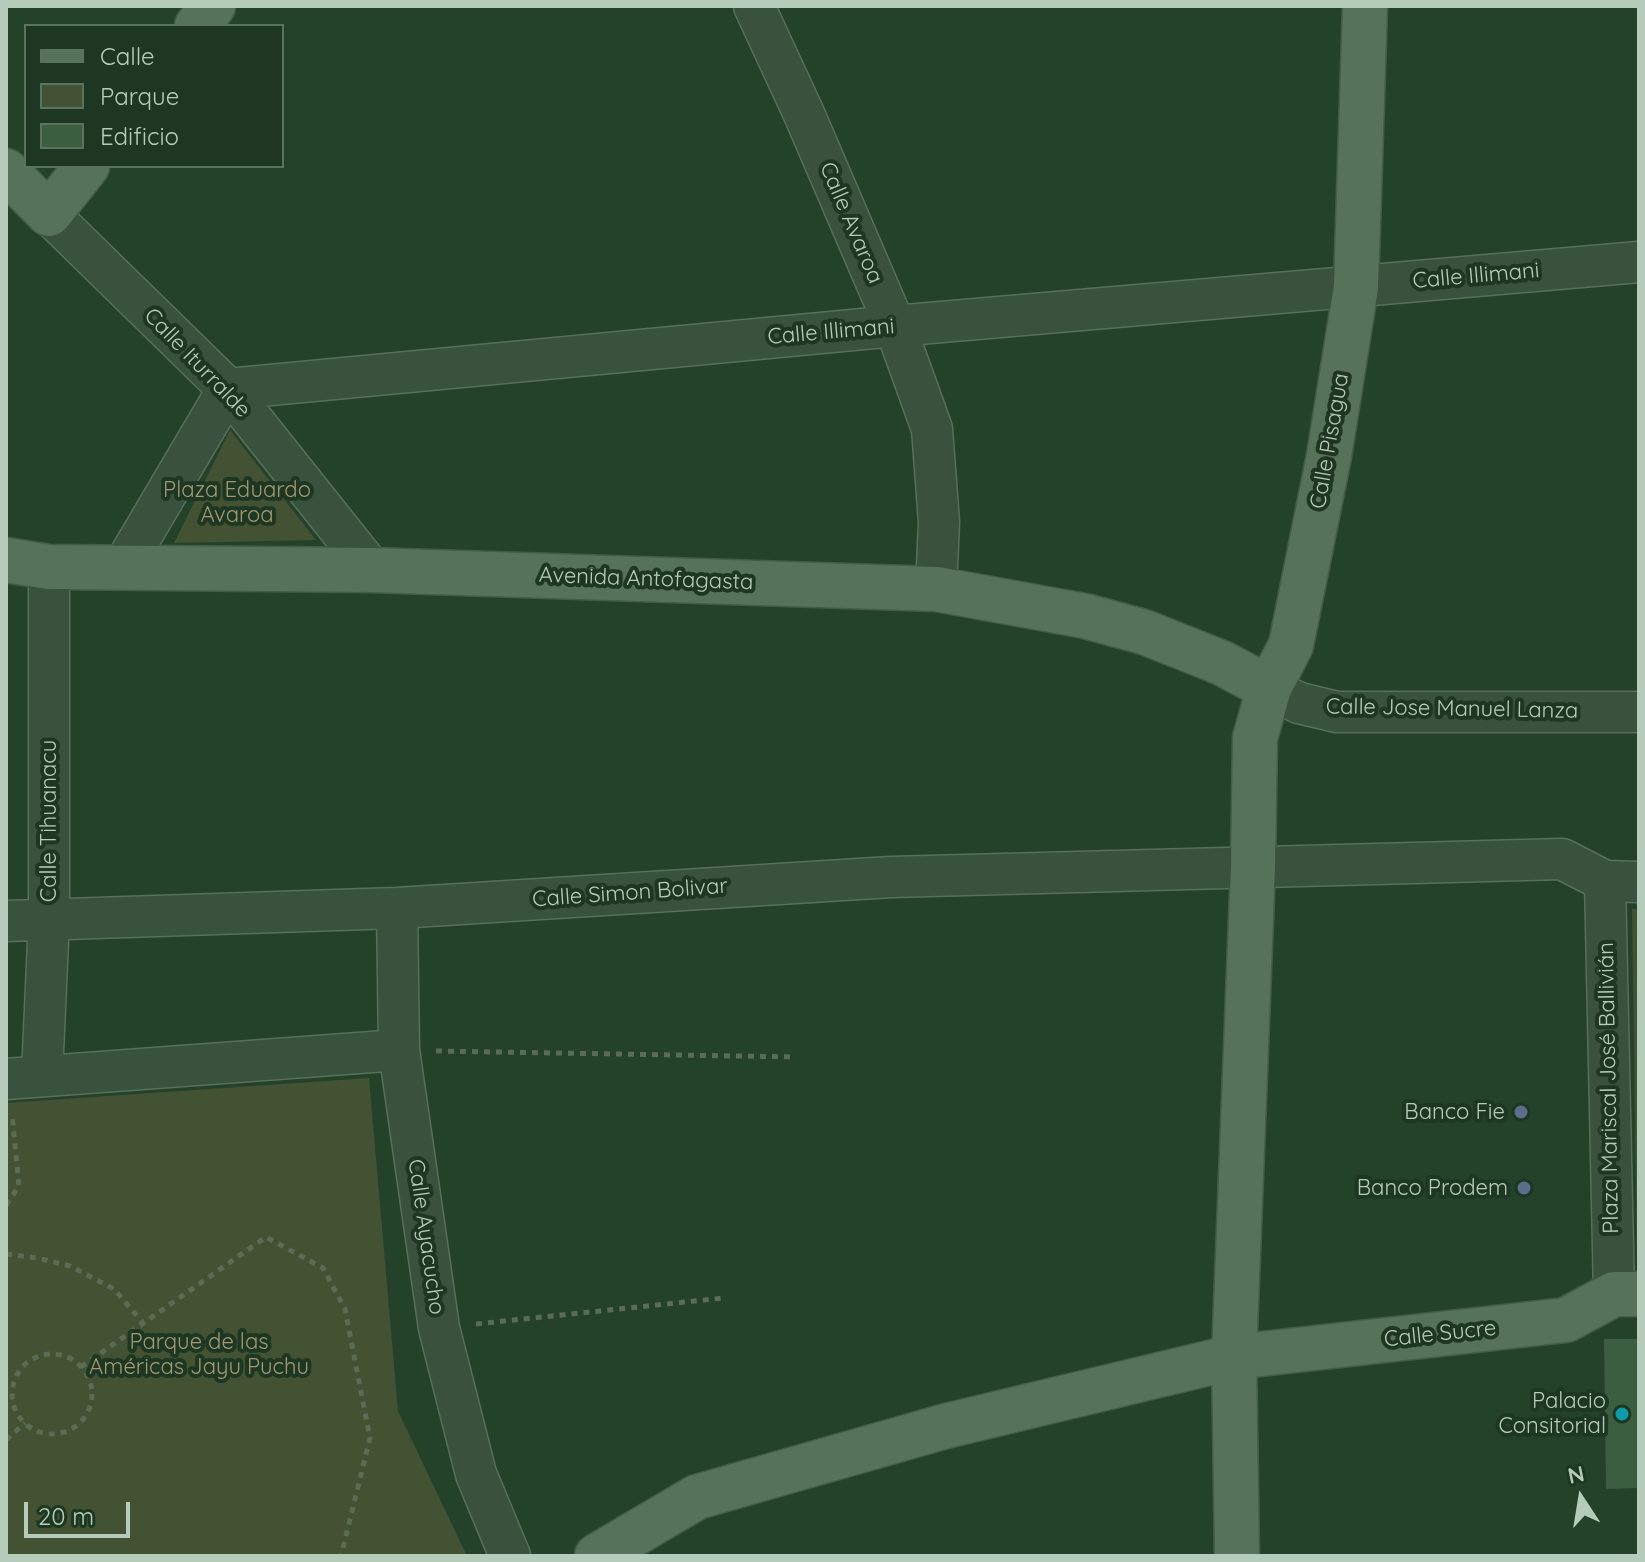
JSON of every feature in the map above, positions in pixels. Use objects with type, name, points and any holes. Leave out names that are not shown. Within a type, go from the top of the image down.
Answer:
[{"type":"main road","points":[[199,24],[213,6]]},
{"type":"main road","name":"Calle Pisagua","points":[[1237,1556],[1234,1357],[1255,738],[1269,688],[1291,645],[1329,456],[1356,287],[1365,6]]},
{"type":"main road","points":[[49,214],[85,168]]},
{"type":"main road","name":"Calle Iturralde","points":[[6,171],[49,214]]},
{"type":"main road","name":"Avenida Antofagasta","points":[[6,560],[49,567],[372,570],[936,589],[1085,616],[1144,632],[1222,663],[1269,688]]},
{"type":"main road","name":"Calle Sucre","points":[[597,1556],[697,1497],[946,1426],[1234,1357],[1566,1320],[1626,1294]]},
{"type":"street","name":"Calle Avaroa","points":[[754,6],[895,326],[932,429],[939,522],[936,589]]},
{"type":"street","name":"Calle Iturralde","points":[[49,214],[228,389],[372,570]]},
{"type":"street","name":"Calle Illimani","points":[[228,389],[895,326],[1639,262]]},
{"type":"street","points":[[123,567],[228,389]]},
{"type":"street","name":"Calle Tihuanacu","points":[[19,1078],[49,919],[49,567]]},
{"type":"street","name":"Calle Jose Manuel Lanza","points":[[1269,688],[1299,703],[1337,712],[1639,712]]},
{"type":"street","name":"Calle Simon Bolivar","points":[[6,921],[397,908],[891,877],[1562,859],[1622,882]]},
{"type":"street","name":"Plaza Mariscal José Ballivián","points":[[1622,882],[1626,1294]]},
{"type":"street","name":"Calle Ayacucho","points":[[397,908],[399,1050],[439,1328],[476,1474],[510,1556]]},
{"type":"street","points":[[19,1078],[399,1050]]},
{"type":"path","points":[[399,1050],[795,1057]]},
{"type":"path","points":[[6,1205],[19,1186],[19,1078]]},
{"type":"path","points":[[81,1367],[266,1237],[323,1268],[345,1309],[370,1438],[341,1556]]},
{"type":"path","points":[[6,1254],[70,1266],[114,1289],[143,1323]]},
{"type":"path","points":[[439,1328],[723,1298]]},
{"type":"path","points":[[46,1354],[71,1359],[81,1367],[89,1378],[92,1391],[91,1405],[85,1417],[75,1427],[49,1434],[36,1431],[25,1423],[12,1401],[16,1376],[23,1366],[46,1354]]},
{"type":"path","points":[[6,1440],[25,1423]]},
{"type":"green space","name":"Plaza Eduardo Avaroa","points":[[230,430],[316,540],[174,543]]},
{"type":"green space","points":[[1632,909],[1639,909],[1639,1265],[1637,1265]]},
{"type":"green space","name":"Parque de las Américas Jayu Puchu","points":[[369,1078],[398,1411],[467,1556],[6,1556],[6,1103]]},
{"type":"building","name":"Palacio Consitorial","points":[[1604,1339],[1639,1339],[1639,1488],[1606,1489]]},
{"type":"place","name":"Banco Fie","points":[[1521,1112]]},
{"type":"place","name":"Banco Prodem","points":[[1524,1188]]},
{"type":"place","name":"Palacio Consitorial","points":[[1622,1414]]}]
